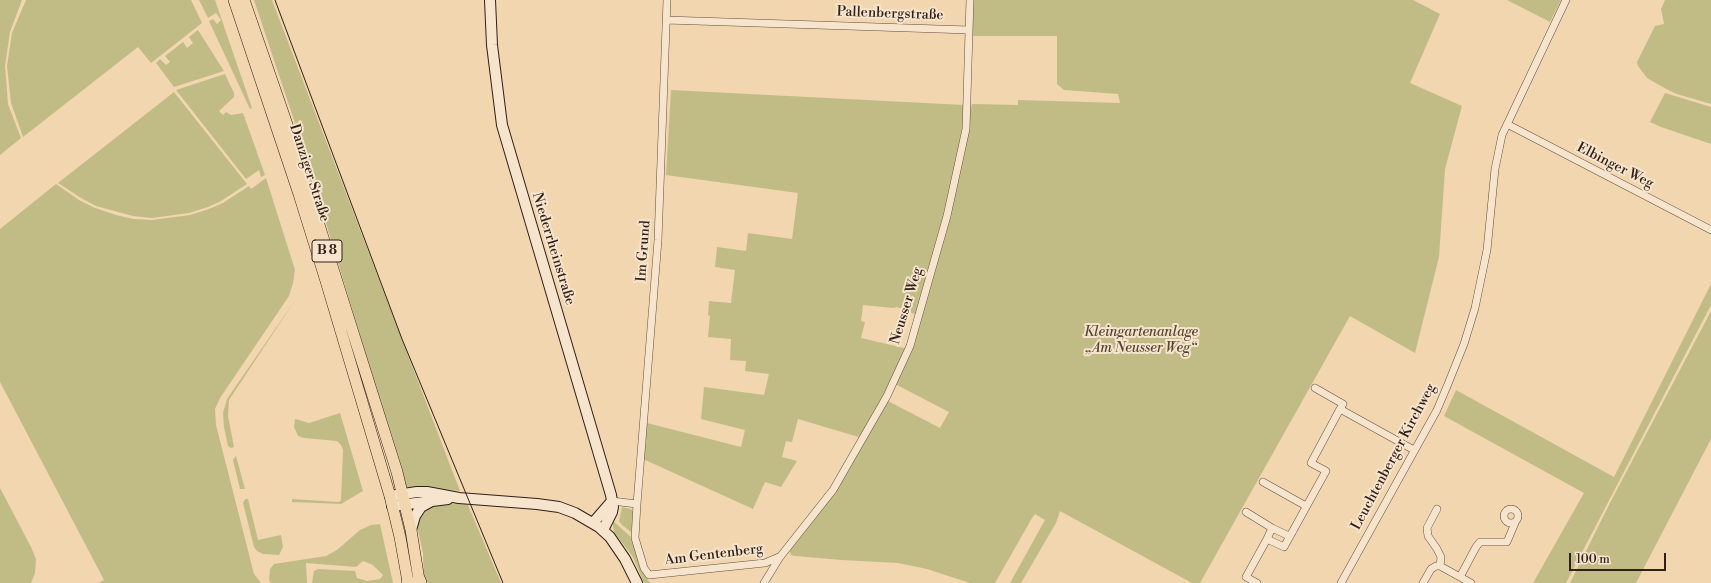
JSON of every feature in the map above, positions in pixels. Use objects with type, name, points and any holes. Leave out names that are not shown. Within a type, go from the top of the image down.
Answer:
[{"type":"main road","name":"Danziger Straße","points":[[234,0],[308,223],[414,582]]},
{"type":"main road","name":"Danziger Straße","points":[[244,0],[291,136],[390,449],[404,498],[411,530],[414,582]]},
{"type":"street","name":"Niederrheinstraße","points":[[490,0],[492,45],[502,125],[598,447],[612,501],[612,512],[603,530]]},
{"type":"street","name":"Im Grund","points":[[637,504],[658,240],[667,0]]},
{"type":"street","name":"Neusser Weg","points":[[764,583],[780,557],[833,490],[886,396],[910,346],[947,216],[966,129],[970,0]]},
{"type":"street","name":"Leuchtenberger Kirchweg","points":[[1341,583],[1442,401],[1464,344],[1487,250],[1495,169],[1499,146],[1507,124],[1566,0]]},
{"type":"street","name":"Pallenbergstraße","points":[[666,20],[969,30]]},
{"type":"street","name":"Elbinger Weg","points":[[1507,124],[1711,230]]},
{"type":"street","points":[[1267,539],[1284,547],[1326,471],[1311,463],[1343,404],[1315,388]]},
{"type":"street","points":[[1340,409],[1414,450]]},
{"type":"street","points":[[1263,482],[1306,506]]},
{"type":"street","points":[[391,501],[427,492],[459,498],[517,501],[558,507],[575,513],[603,530],[620,551],[634,580]]},
{"type":"street","points":[[404,498],[432,501],[459,498]]},
{"type":"street","points":[[411,530],[415,516],[421,507],[432,501]]},
{"type":"street","points":[[593,523],[612,501],[637,504]]},
{"type":"street","name":"Am Gentenberg","points":[[637,504],[635,538],[644,568],[651,576],[764,563],[780,557]]},
{"type":"street","points":[[1437,509],[1427,528],[1428,536],[1441,557],[1440,566]]},
{"type":"street","points":[[1246,512],[1272,528],[1289,536]]},
{"type":"street","points":[[1460,577],[1480,542],[1506,542],[1515,523]]},
{"type":"street","points":[[1257,583],[1246,577],[1272,528]]},
{"type":"street","points":[[1423,583],[1431,568],[1436,566],[1440,566],[1472,583]]},
{"type":"green space","points":[[0,0],[22,0],[10,32],[5,66],[8,104],[21,138],[0,155]]},
{"type":"green space","points":[[26,0],[191,0],[202,23],[151,63],[138,47],[23,137],[11,103],[7,66],[12,33]]},
{"type":"green space","points":[[199,0],[215,0],[252,108],[250,109],[209,21],[213,19],[217,24],[221,20],[216,13],[208,18]]},
{"type":"green space","points":[[254,0],[272,0],[460,491],[406,487],[302,144]]},
{"type":"green space","name":"Kleingartenanlage „Am Neusser Weg“","points":[[973,0],[1413,0],[1440,14],[1410,83],[1462,106],[1445,169],[1439,257],[1415,353],[1350,316],[1200,583],[1192,583],[1060,511],[1056,523],[1021,583],[1010,583],[1045,520],[1035,514],[995,583],[970,583],[927,569],[898,563],[791,555],[789,548],[836,491],[886,400],[940,428],[949,412],[895,384],[912,344],[972,104],[1018,105],[1018,100],[1120,103],[1118,94],[1064,90],[1057,84],[1057,36],[972,36]]},
{"type":"green space","points":[[1507,0],[1561,0],[1550,22]]},
{"type":"green space","points":[[1665,0],[1711,0],[1711,104],[1668,90],[1647,78],[1638,66],[1637,62],[1655,26],[1664,24],[1661,9]]},
{"type":"green space","points":[[198,30],[224,71],[174,87],[156,63],[160,59],[166,65],[170,62],[165,56],[183,42],[187,48],[193,43],[189,37]]},
{"type":"green space","points":[[225,74],[234,93],[234,97],[219,111],[223,115],[226,112],[231,115],[243,113],[265,175],[261,177],[259,170],[246,179],[176,90]]},
{"type":"green space","points":[[671,90],[964,105],[964,125],[951,193],[917,315],[897,307],[893,308],[863,305],[861,321],[865,322],[861,338],[908,349],[862,438],[798,419],[792,442],[786,441],[782,457],[797,461],[781,487],[765,482],[753,509],[643,459],[647,423],[741,447],[745,430],[701,419],[704,387],[764,395],[769,374],[745,371],[746,361],[730,360],[731,339],[708,337],[710,316],[708,315],[709,301],[731,303],[735,270],[715,267],[717,247],[746,251],[748,233],[792,239],[798,193],[666,175]]},
{"type":"green space","points":[[174,92],[247,184],[221,201],[208,207],[189,213],[152,218],[133,216],[96,206],[58,183]]},
{"type":"green space","points":[[1665,93],[1711,107],[1711,144],[1650,122]]},
{"type":"green space","points":[[266,178],[295,270],[293,283],[289,296],[220,398],[215,409],[216,425],[254,574],[261,583],[98,583],[104,580],[0,382],[0,229],[56,184],[79,200],[95,208],[133,219],[152,220],[190,215],[209,209],[223,203],[249,186],[251,189]]},
{"type":"green space","points":[[1711,284],[1711,305],[1566,583],[1533,583],[1584,493],[1444,416],[1456,390],[1614,477]]},
{"type":"green space","points":[[296,299],[229,400],[228,416],[234,447],[231,448],[228,446],[224,427],[223,413],[227,399]]},
{"type":"green space","points":[[1711,311],[1711,439],[1636,583],[1570,583],[1611,501]]},
{"type":"green space","points":[[340,413],[363,491],[341,504],[292,502],[292,499],[339,502],[341,500],[343,450],[341,445],[337,441],[304,438],[298,436],[294,427],[295,419],[309,423]]},
{"type":"green space","points":[[236,456],[245,489],[240,489],[233,460]]},
{"type":"green space","points":[[0,488],[36,559],[35,573],[31,583],[0,583]]},
{"type":"green space","points":[[245,499],[248,499],[258,540],[281,535],[283,547],[279,555],[263,554],[257,551],[254,547],[243,503]]},
{"type":"green space","points":[[467,503],[501,583],[424,583],[423,553],[417,526],[420,513],[433,504]]},
{"type":"green space","points":[[622,507],[631,509],[634,513],[631,532],[619,521]]},
{"type":"green space","points":[[612,520],[632,538],[640,568],[650,583],[644,583],[633,557],[614,532]]},
{"type":"green space","points":[[380,524],[393,583],[312,583],[314,571],[318,569],[355,571],[357,578],[367,581],[380,579],[383,575],[373,565],[363,561],[356,567],[306,563],[307,583],[271,583],[269,580],[270,569],[274,564],[326,556],[337,550],[360,530],[371,525]]},
{"type":"tram line","points":[[275,0],[402,339],[503,583]]}]
